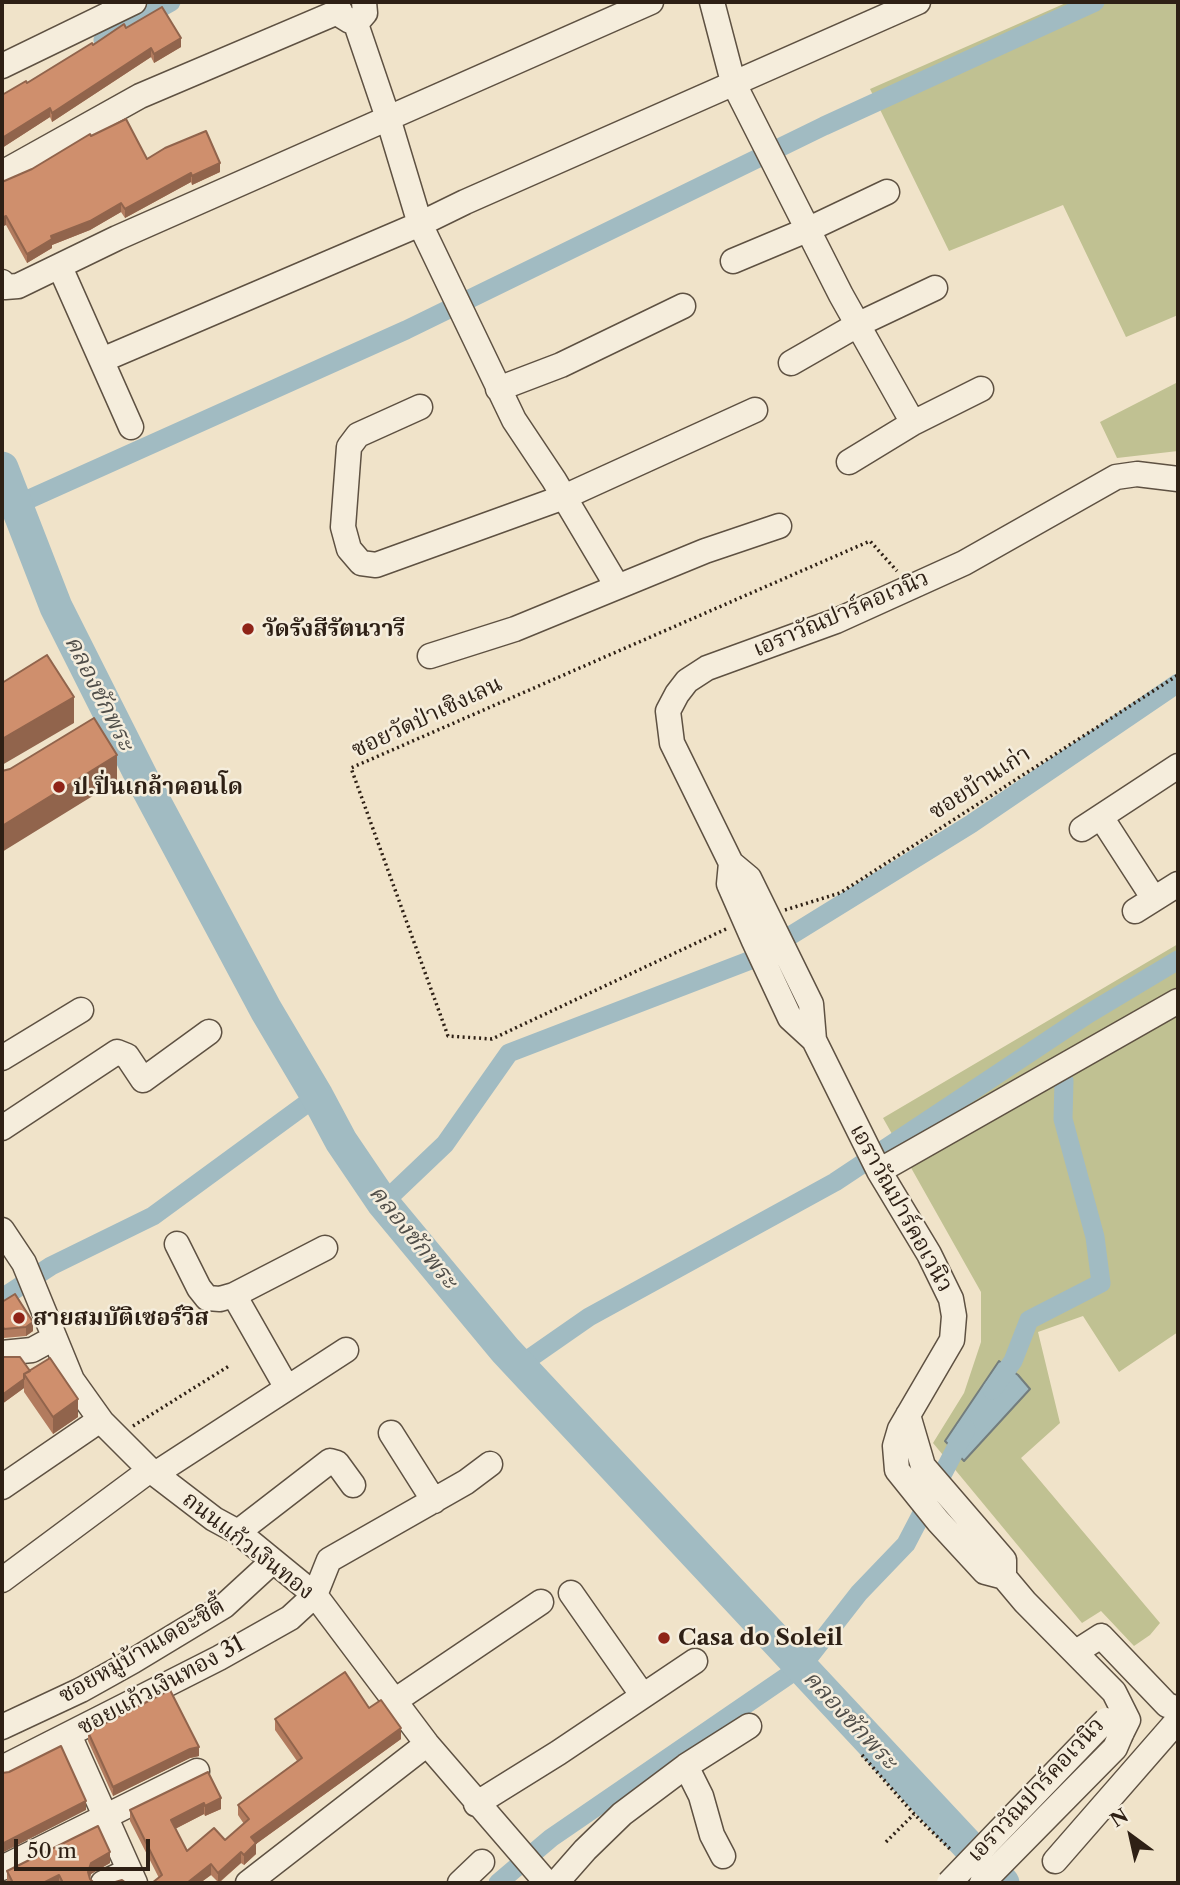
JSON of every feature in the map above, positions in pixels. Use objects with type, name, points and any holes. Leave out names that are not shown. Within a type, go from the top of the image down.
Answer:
[{"type":"street","points":[[2,66],[134,2]]},
{"type":"street","points":[[2,282],[5,287],[18,286],[117,238],[651,2]]},
{"type":"street","points":[[712,2],[733,82],[750,118],[841,295],[913,423]]},
{"type":"street","points":[[102,360],[420,224],[733,82],[918,2]]},
{"type":"street","points":[[2,173],[140,96],[358,8],[420,224],[514,420],[617,586]]},
{"type":"street","points":[[733,261],[887,192]]},
{"type":"street","points":[[60,267],[131,427]]},
{"type":"street","points":[[791,363],[859,324],[935,288]]},
{"type":"street","points":[[498,389],[561,365],[683,306]]},
{"type":"street","points":[[849,462],[913,423],[981,389]]},
{"type":"street","points":[[420,407],[358,435],[349,447],[343,527],[349,549],[361,563],[376,565],[564,497],[755,410]]},
{"type":"street","name":"เอราวัณปาร์คอเวนิว","points":[[814,1040],[790,1018],[736,875],[672,743],[668,711],[677,694],[687,681],[707,668],[836,621],[964,563],[1116,477],[1137,474],[1178,479]]},
{"type":"street","points":[[430,656],[516,629],[705,551],[779,526]]},
{"type":"street","points":[[1178,766],[1092,823],[1144,905],[1178,884]]},
{"type":"street","name":"เอราวัณปาร์คอเวนิว","points":[[736,875],[779,943],[811,1004],[814,1040],[879,1171],[929,1254],[951,1299],[954,1315],[952,1340],[900,1429],[905,1444],[897,1470],[938,1521],[988,1559],[1004,1560],[1004,1577],[1025,1602],[1114,1692],[1115,1748],[982,1883]]},
{"type":"street","points":[[879,1171],[1178,1001]]},
{"type":"street","points":[[2,1058],[81,1010]]},
{"type":"street","points":[[2,1128],[117,1052],[127,1056],[143,1080],[209,1032]]},
{"type":"street","name":"ถนนแก้วเงินทอง","points":[[2,1230],[24,1263],[72,1380],[108,1428],[152,1472],[214,1519],[238,1532],[315,1595],[426,1744],[512,1845],[548,1881]]},
{"type":"street","points":[[177,1244],[199,1288],[207,1298],[220,1299],[234,1296],[325,1248]]},
{"type":"street","points":[[234,1296],[287,1388]]},
{"type":"street","points":[[2,1353],[32,1350],[54,1338]]},
{"type":"street","points":[[2,1580],[152,1472],[345,1350]]},
{"type":"street","points":[[2,1487],[108,1428]]},
{"type":"street","points":[[391,1433],[434,1501]]},
{"type":"street","points":[[238,1532],[330,1461],[337,1462],[353,1485]]},
{"type":"street","points":[[315,1595],[329,1560],[466,1482],[490,1464]]},
{"type":"street","name":"ซอยหมู่บ้านเดอะซิตี้","points":[[2,1727],[91,1684],[224,1606],[274,1561]]},
{"type":"street","points":[[571,1593],[643,1696]]},
{"type":"street","name":"ซอยแก้วเงินทอง 31","points":[[2,1768],[219,1658],[290,1618],[315,1595]]},
{"type":"street","points":[[393,1702],[541,1602]]},
{"type":"street","points":[[1076,1652],[1101,1636],[1167,1705],[1178,1709]]},
{"type":"street","points":[[476,1804],[558,1753],[695,1661]]},
{"type":"street","points":[[1055,1861],[1178,1720]]},
{"type":"street","points":[[548,1881],[622,1814],[686,1766],[749,1726]]},
{"type":"street","name":"เอราวัณปาร์คอเวนิว","points":[[948,1883],[1114,1727]]},
{"type":"street","points":[[69,1735],[131,1877],[103,1883]]},
{"type":"street","points":[[256,1881],[426,1744]]},
{"type":"street","points":[[686,1766],[701,1796],[712,1835],[723,1856]]},
{"type":"street","points":[[2,1868],[197,1771]]},
{"type":"street","points":[[460,1883],[482,1862]]},
{"type":"path","name":"ซอยวัดป่าเชิงเลน","points":[[715,934],[492,1039],[448,1037],[351,768],[870,541],[911,586]]},
{"type":"path","name":"ซอยบ้านเก่า","points":[[794,908],[840,893],[1178,675]]},
{"type":"path","points":[[108,1428],[229,1366]]},
{"type":"path","points":[[862,1755],[914,1814],[958,1857]]},
{"type":"path","points":[[886,1842],[914,1814]]},
{"type":"green space","points":[[1068,2],[1178,2],[1178,315],[1126,337],[1063,205],[949,251],[870,89]]},
{"type":"green space","points":[[1178,382],[1178,451],[1117,458],[1100,422]]},
{"type":"green space","points":[[1178,944],[1178,1332],[1119,1372],[1083,1316],[1038,1332],[1060,1423],[1021,1458],[1160,1623],[1150,1635],[1134,1646],[1101,1611],[1082,1623],[933,1443],[964,1393],[981,1342],[981,1292],[883,1118]]},
{"type":"water","points":[[999,1361],[1018,1375],[1030,1389],[964,1461],[945,1441]]},
{"type":"building","points":[[162,7],[181,38],[154,54],[151,48],[52,113],[50,108],[2,138],[2,95],[26,81],[27,83],[92,43],[93,45],[124,24],[126,28]]},
{"type":"building","points":[[126,119],[147,159],[165,148],[206,131],[220,163],[192,176],[191,173],[125,209],[121,203],[90,221],[51,236],[52,239],[27,254],[6,216],[2,218],[2,182],[32,169],[90,134],[91,136]]},
{"type":"building","points":[[47,655],[74,697],[2,739],[2,683]]},
{"type":"building","points":[[94,718],[117,755],[2,826],[2,771],[10,769]]},
{"type":"building","points":[[15,1294],[33,1322],[26,1327],[4,1329],[2,1302]]},
{"type":"building","points":[[2,1357],[20,1357],[30,1371],[24,1374],[24,1379],[2,1395]]},
{"type":"building","points":[[50,1358],[78,1399],[53,1417],[24,1374]]},
{"type":"building","points":[[345,1672],[369,1708],[381,1700],[401,1728],[251,1837],[256,1843],[244,1855],[241,1852],[218,1873],[211,1864],[187,1883],[152,1883],[162,1875],[130,1810],[208,1772],[221,1798],[205,1806],[204,1803],[171,1820],[187,1851],[214,1828],[225,1840],[249,1819],[238,1805],[302,1758],[275,1719]]},
{"type":"building","points":[[170,1690],[199,1747],[113,1787],[88,1732]]},
{"type":"building","points":[[61,1746],[86,1801],[2,1844],[2,1773]]},
{"type":"building","points":[[98,1826],[110,1852],[91,1863],[88,1872],[94,1883],[63,1883],[59,1875],[43,1883],[13,1883],[7,1871]]},
{"type":"waterway","points":[[103,40],[171,2]]},
{"type":"waterway","points":[[16,505],[406,330],[824,126],[1095,2]]},
{"type":"waterway","name":"คลองชักพระ","points":[[2,468],[56,607],[143,780],[266,1010],[341,1141],[383,1203],[505,1350],[1003,1883]]},
{"type":"waterway","points":[[383,1203],[445,1144],[509,1053],[751,960],[971,824],[1178,683]]},
{"type":"waterway","points":[[520,1365],[589,1317],[835,1182],[1088,1014],[1178,960]]},
{"type":"waterway","points":[[992,1390],[1013,1361],[1029,1320],[1101,1283],[1095,1237],[1063,1119],[1064,1081]]},
{"type":"waterway","points":[[2,1298],[51,1266],[153,1216],[317,1096]]},
{"type":"waterway","points":[[498,1883],[551,1838],[802,1666],[859,1593],[906,1544],[966,1429]]},
{"type":"place","name":"วัดรังสีรัตนวารี","points":[[248,629]]},
{"type":"place","name":"ป.ปิ่นเกล้าคอนโด","points":[[59,787]]},
{"type":"place","name":"สายสมบัติเซอร์วิส","points":[[19,1318]]},
{"type":"place","name":"Casa do Soleil","points":[[664,1638]]}]
